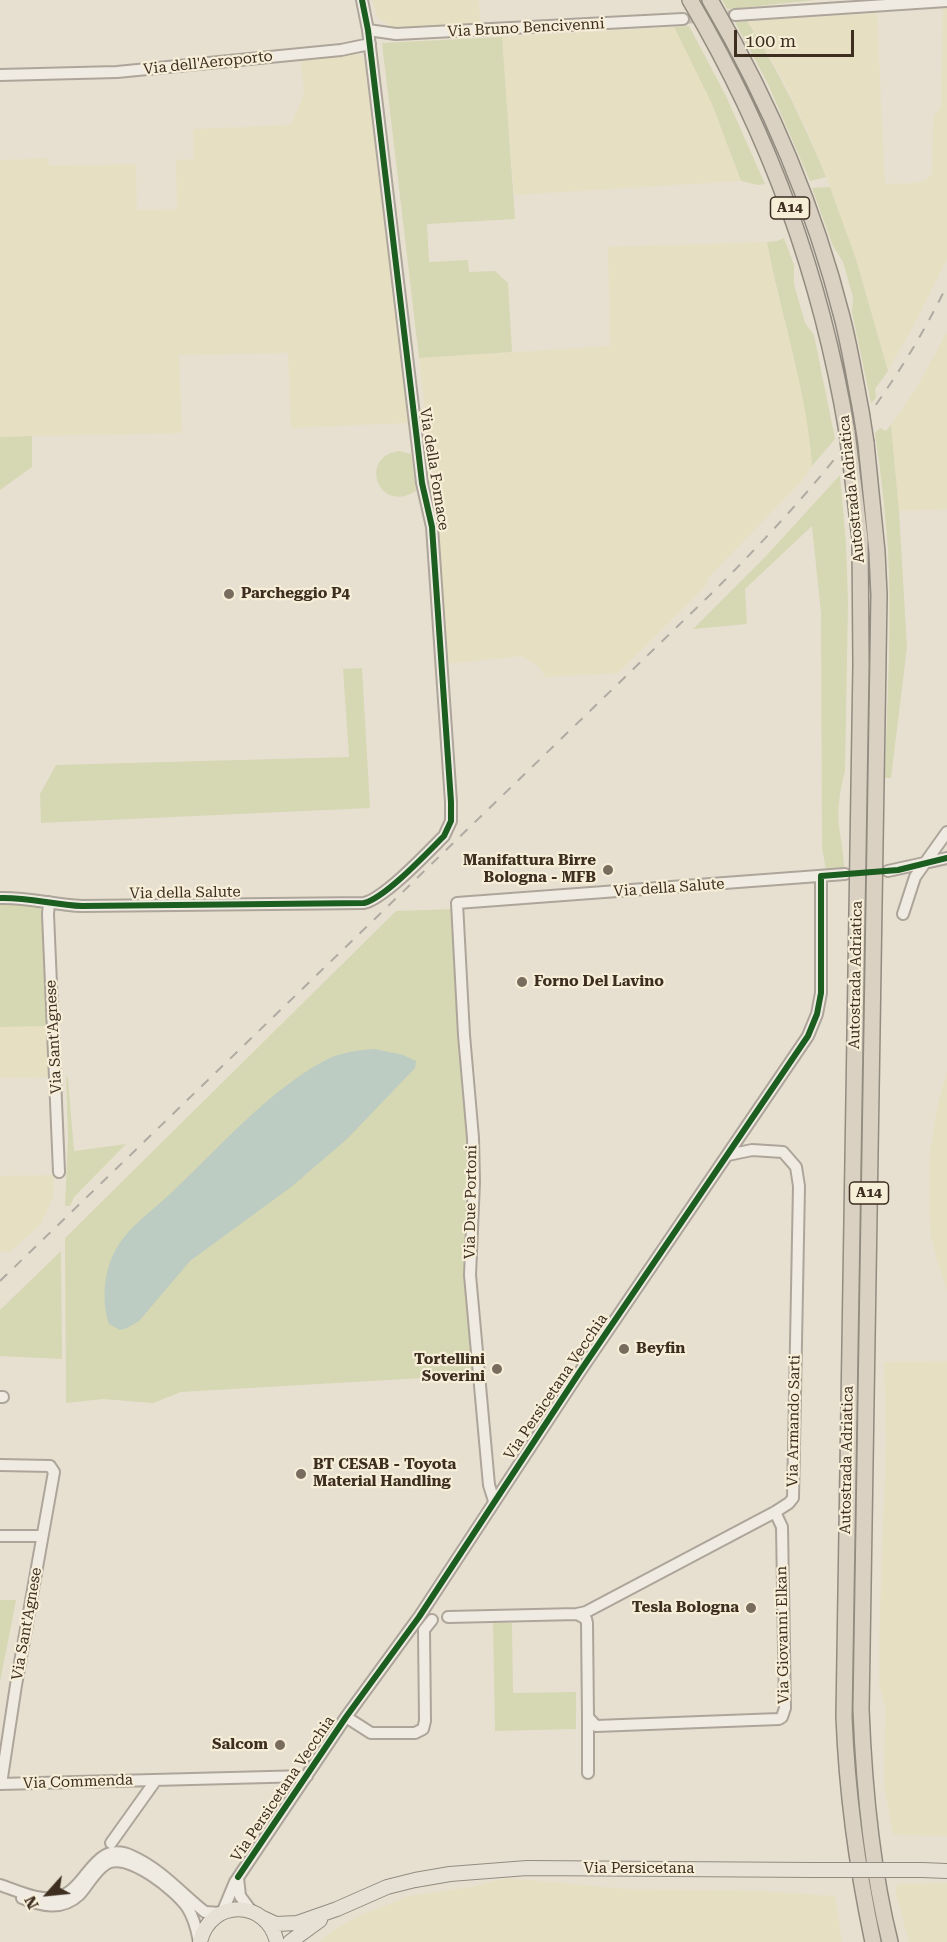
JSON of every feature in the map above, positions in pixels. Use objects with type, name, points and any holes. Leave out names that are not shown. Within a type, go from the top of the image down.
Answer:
[{"type":"highway","name":"Autostrada Adriatica","points":[[690,0],[741,93],[765,145],[792,214],[825,322],[839,383],[860,539],[861,665],[844,1717],[854,1841],[873,1942]]},
{"type":"highway","name":"Autostrada Adriatica","points":[[710,0],[762,96],[807,204],[842,316],[866,443],[877,543],[879,595],[861,1709],[869,1826],[890,1942]]},
{"type":"main road","name":"Via Persicetana","points":[[222,1913],[237,1909],[258,1915],[276,1924],[306,1921],[360,1898],[406,1882],[484,1870],[527,1868],[947,1870]]},
{"type":"main road","name":"Via Persicetana","points":[[290,1942],[337,1909]]},
{"type":"main road","points":[[200,1942],[206,1926],[222,1913]]},
{"type":"main road","points":[[258,1915],[272,1928],[277,1942]]},
{"type":"street","points":[[362,0],[370,44]]},
{"type":"street","points":[[735,15],[947,1]]},
{"type":"street","name":"Via Bruno Bencivenni","points":[[368,30],[396,34],[683,19]]},
{"type":"street","name":"Via dell'Aeroporto","points":[[0,75],[117,72],[341,50],[370,44]]},
{"type":"street","name":"Via della Fornace","points":[[370,44],[418,449],[432,527],[451,802],[451,821],[444,836],[371,901]]},
{"type":"street","points":[[903,914],[915,877],[947,832]]},
{"type":"street","points":[[888,871],[947,858]]},
{"type":"street","name":"Via della Salute","points":[[457,903],[845,874]]},
{"type":"street","name":"Via Persicetana Vecchia","points":[[222,1913],[236,1881],[346,1717],[419,1617],[494,1501],[808,1036],[817,1014],[821,993],[821,876]]},
{"type":"street","name":"Via della Salute","points":[[0,898],[24,898],[58,905],[82,906],[371,901]]},
{"type":"street","name":"Via Sant'Agnese","points":[[50,902],[48,914],[59,1172]]},
{"type":"street","name":"Via Due Portoni","points":[[457,903],[473,1145],[474,1182],[470,1275],[489,1485],[494,1501]]},
{"type":"street","points":[[738,1140],[750,1150]]},
{"type":"street","name":"Via Armando Sarti","points":[[419,1617],[432,1620],[448,1617],[586,1612],[775,1512],[793,1498],[799,1186],[796,1167],[783,1152],[750,1150],[728,1155]]},
{"type":"street","name":"Via Sant'Agnese","points":[[0,1465],[50,1466],[53,1468],[0,1784]]},
{"type":"street","name":"Via Giovanni Elkan","points":[[596,1726],[745,1721],[782,1717],[785,1708],[782,1527],[775,1512]]},
{"type":"street","points":[[0,1536],[42,1536]]},
{"type":"street","points":[[430,1600],[436,1615],[448,1617]]},
{"type":"street","points":[[577,1614],[586,1619],[588,1773]]},
{"type":"street","points":[[346,1717],[371,1733],[415,1733],[423,1729],[425,1721],[424,1630],[432,1620]]},
{"type":"street","points":[[588,1717],[590,1722],[596,1726],[592,1729],[588,1749]]},
{"type":"street","name":"Via Commenda","points":[[0,1784],[307,1776]]},
{"type":"street","name":"Via Commenda","points":[[111,1843],[156,1780]]},
{"type":"street","points":[[0,1887],[43,1898],[59,1897],[69,1893],[77,1886],[97,1860],[110,1854],[126,1853],[147,1864],[180,1888],[205,1912],[222,1913]]},
{"type":"street","points":[[0,1887],[38,1905],[66,1904],[77,1897],[104,1865],[114,1861],[124,1862],[160,1882],[182,1901],[196,1925],[200,1942]]},
{"type":"street","name":"Via Persicetana Vecchia","points":[[236,1881],[240,1896],[258,1915]]},
{"type":"shaded area","points":[[372,0],[479,0],[480,23],[396,29],[378,18]]},
{"type":"shaded area","points":[[943,8],[947,8],[947,259],[888,371],[856,259],[830,187],[807,130],[781,76],[747,21],[877,13],[885,184],[916,183],[927,179],[932,170],[933,116],[941,107]]},
{"type":"shaded area","points":[[674,27],[712,104],[741,181],[514,195],[502,37]]},
{"type":"shaded area","points":[[357,54],[364,58],[408,423],[291,428],[288,353],[179,355],[182,433],[0,437],[0,160],[48,158],[49,166],[136,164],[137,210],[177,209],[176,160],[194,159],[193,129],[291,125],[304,94],[300,58]]},
{"type":"shaded area","points":[[767,242],[810,433],[812,466],[802,481],[708,578],[707,585],[618,673],[546,677],[538,666],[522,656],[447,664],[438,530],[419,358],[610,346],[608,247]]},
{"type":"shaded area","points":[[947,332],[947,509],[899,511],[891,425],[917,387]]},
{"type":"shaded area","points":[[50,1026],[52,1077],[0,1078],[0,1027]]},
{"type":"shaded area","points":[[375,1049],[403,1055],[416,1061],[415,1068],[347,1139],[291,1187],[190,1261],[139,1321],[120,1330],[109,1324],[105,1305],[106,1276],[116,1249],[134,1226],[243,1123],[301,1075],[334,1056]]},
{"type":"shaded area","points":[[947,1071],[947,1290],[931,1236],[929,1198],[930,1152],[937,1108]]},
{"type":"shaded area","points":[[54,1175],[53,1197],[41,1224],[10,1252],[0,1252],[0,1176]]},
{"type":"shaded area","points":[[947,1361],[947,1836],[893,1835],[884,1785],[885,1706],[879,1684],[886,1443],[884,1362]]},
{"type":"shaded area","points":[[507,1878],[626,1889],[760,1891],[835,1896],[842,1942],[319,1942],[334,1930],[359,1916],[409,1896],[471,1887]]},
{"type":"shaded area","points":[[947,1883],[947,1942],[909,1942],[896,1894],[897,1884]]},
{"type":"green space","points":[[722,0],[816,0],[727,9]]},
{"type":"green space","points":[[747,21],[790,98],[826,177],[810,181],[768,84],[735,22]]},
{"type":"green space","points":[[689,26],[726,96],[765,184],[758,185],[741,181],[712,104],[674,27]]},
{"type":"green space","points":[[502,37],[515,219],[427,224],[429,262],[468,260],[469,272],[495,271],[508,283],[512,352],[419,358],[382,43]]},
{"type":"green space","points":[[830,187],[856,259],[888,371],[875,389],[876,398],[871,403],[852,312],[853,297],[843,262],[833,246],[812,188]]},
{"type":"green space","points":[[784,238],[794,265],[794,284],[805,323],[814,335],[835,439],[812,466],[805,409],[767,242]]},
{"type":"green space","points":[[891,425],[907,647],[891,778],[885,778],[890,607],[888,550],[875,433],[880,428],[886,431]]},
{"type":"green space","points":[[32,436],[32,467],[0,490],[0,437]]},
{"type":"green space","points":[[399,451],[411,454],[416,491],[403,496],[392,496],[383,490],[376,472],[379,463],[386,455]]},
{"type":"green space","points":[[840,475],[848,603],[845,771],[838,813],[844,869],[826,869],[822,848],[821,613],[812,526],[745,589],[747,624],[693,629],[766,556]]},
{"type":"green space","points":[[362,668],[370,808],[41,823],[40,794],[56,765],[349,757],[343,669]]},
{"type":"green space","points":[[18,902],[38,905],[42,912],[50,1026],[0,1027],[0,903]]},
{"type":"green space","points":[[453,909],[467,1136],[474,1375],[181,1392],[153,1403],[103,1399],[66,1403],[65,1238],[396,911]]},
{"type":"green space","points":[[66,1075],[74,1151],[126,1144],[74,1197],[70,1206],[65,1206],[68,1138]]},
{"type":"green space","points":[[61,1251],[62,1359],[0,1356],[0,1310]]},
{"type":"green space","points":[[0,1600],[16,1600],[0,1682]]},
{"type":"green space","points":[[493,1623],[512,1623],[513,1693],[576,1692],[576,1729],[495,1731]]},
{"type":"tunnel","points":[[683,19],[735,15]]},
{"type":"railway","points":[[0,1281],[711,594],[779,524],[872,411],[899,371],[947,285]]},
{"type":"cycle path","points":[[0,898],[82,906],[364,903],[383,893],[406,874],[444,836],[451,821],[432,527],[422,483],[368,30],[362,0]]},
{"type":"cycle path","points":[[238,1877],[346,1717],[419,1617],[579,1373],[808,1036],[817,1014],[821,993],[821,876],[898,870],[947,858]]},
{"type":"place","name":"Parcheggio P4","points":[[229,594]]},
{"type":"place","name":"Manifattura Birre Bologna - MFB","points":[[608,870]]},
{"type":"place","name":"Forno Del Lavino","points":[[522,982]]},
{"type":"place","name":"Beyfin","points":[[624,1349]]},
{"type":"place","name":"Tortellini Soverini","points":[[497,1369]]},
{"type":"place","name":"BT CESAB - Toyota Material Handling","points":[[301,1474]]},
{"type":"place","name":"Tesla Bologna","points":[[751,1608]]},
{"type":"place","name":"Salcom","points":[[280,1745]]}]
